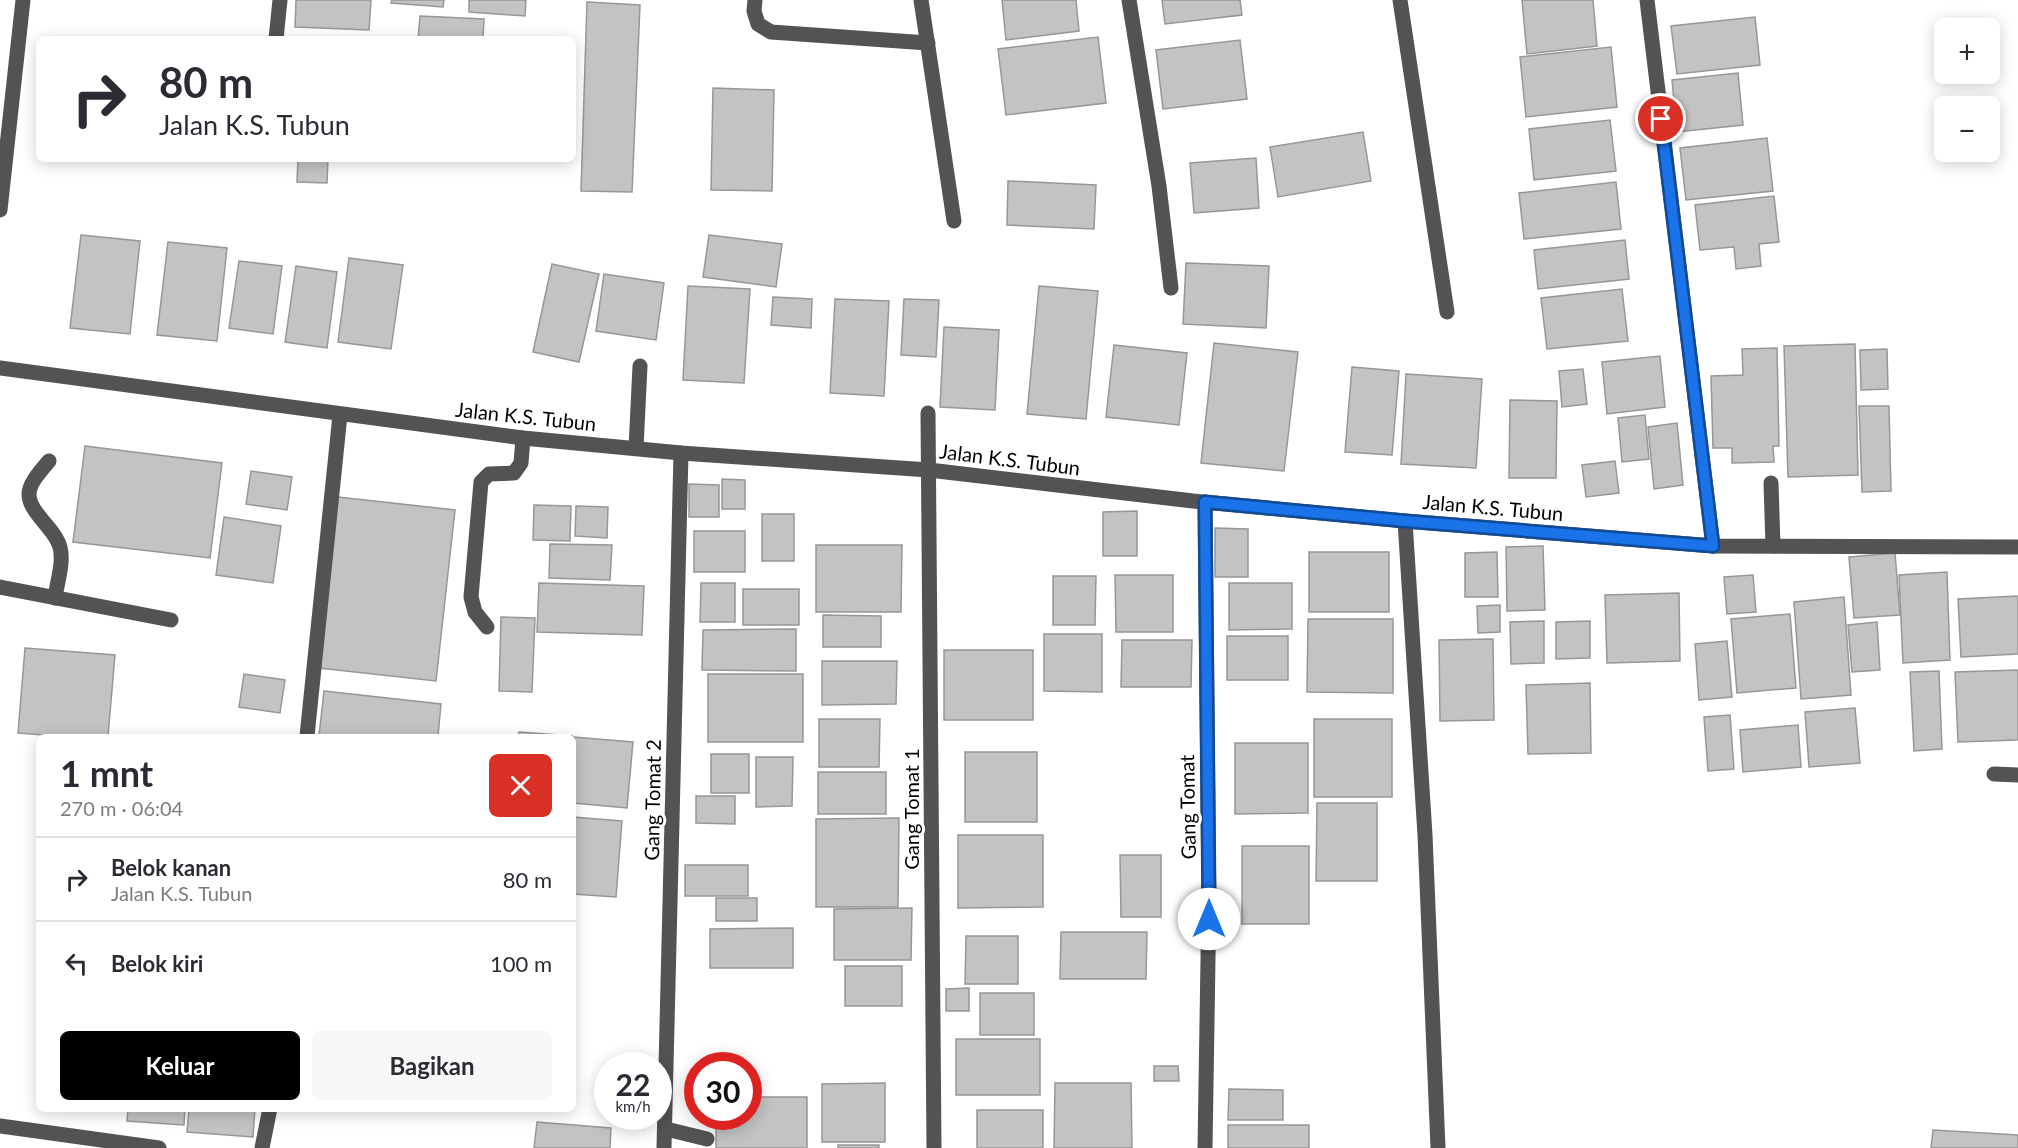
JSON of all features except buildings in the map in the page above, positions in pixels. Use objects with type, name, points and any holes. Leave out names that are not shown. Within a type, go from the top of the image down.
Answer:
[{"type":"street","points":[[0,210],[2,171],[23,0]]},
{"type":"street","points":[[276,36],[280,0]]},
{"type":"street","points":[[755,0],[754,11],[758,24],[771,32],[928,44]]},
{"type":"street","points":[[921,0],[954,221]]},
{"type":"street","points":[[1129,0],[1159,186],[1171,288]]},
{"type":"street","points":[[1400,0],[1447,312]]},
{"type":"street","points":[[1647,0],[1713,546]]},
{"type":"street","points":[[636,448],[640,366]]},
{"type":"street","name":"Jalan K.S. Tubun","points":[[0,368],[523,438],[681,453],[929,470],[1205,502],[1405,521],[1713,546],[2018,547]]},
{"type":"street","name":"Gang Tomat 1","points":[[928,413],[934,1148]]},
{"type":"street","points":[[307,734],[340,415]]},
{"type":"street","points":[[487,627],[475,612],[471,597],[481,482],[489,474],[514,473],[521,463],[523,438]]},
{"type":"street","name":"Gang Tomat 2","points":[[668,1052],[681,453]]},
{"type":"street","points":[[49,461],[34,479],[28,492],[31,508],[54,534],[60,547],[61,563],[55,598]]},
{"type":"street","points":[[1771,483],[1773,546]]},
{"type":"street","name":"Gang Tomat","points":[[1205,502],[1209,896],[1205,1148]]},
{"type":"street","points":[[1405,521],[1425,835],[1438,1148]]},
{"type":"street","points":[[0,587],[171,620]]},
{"type":"street","points":[[1994,774],[2018,775]]},
{"type":"street","points":[[262,1148],[269,1112]]},
{"type":"street","points":[[0,1126],[159,1148]]},
{"type":"street","name":"Gang Tomat 2","points":[[664,1148],[666,1130]]},
{"type":"street","points":[[670,1130],[707,1139]]},
{"type":"route","points":[[1209,919],[1205,502],[1713,546],[1661,119]]}]
